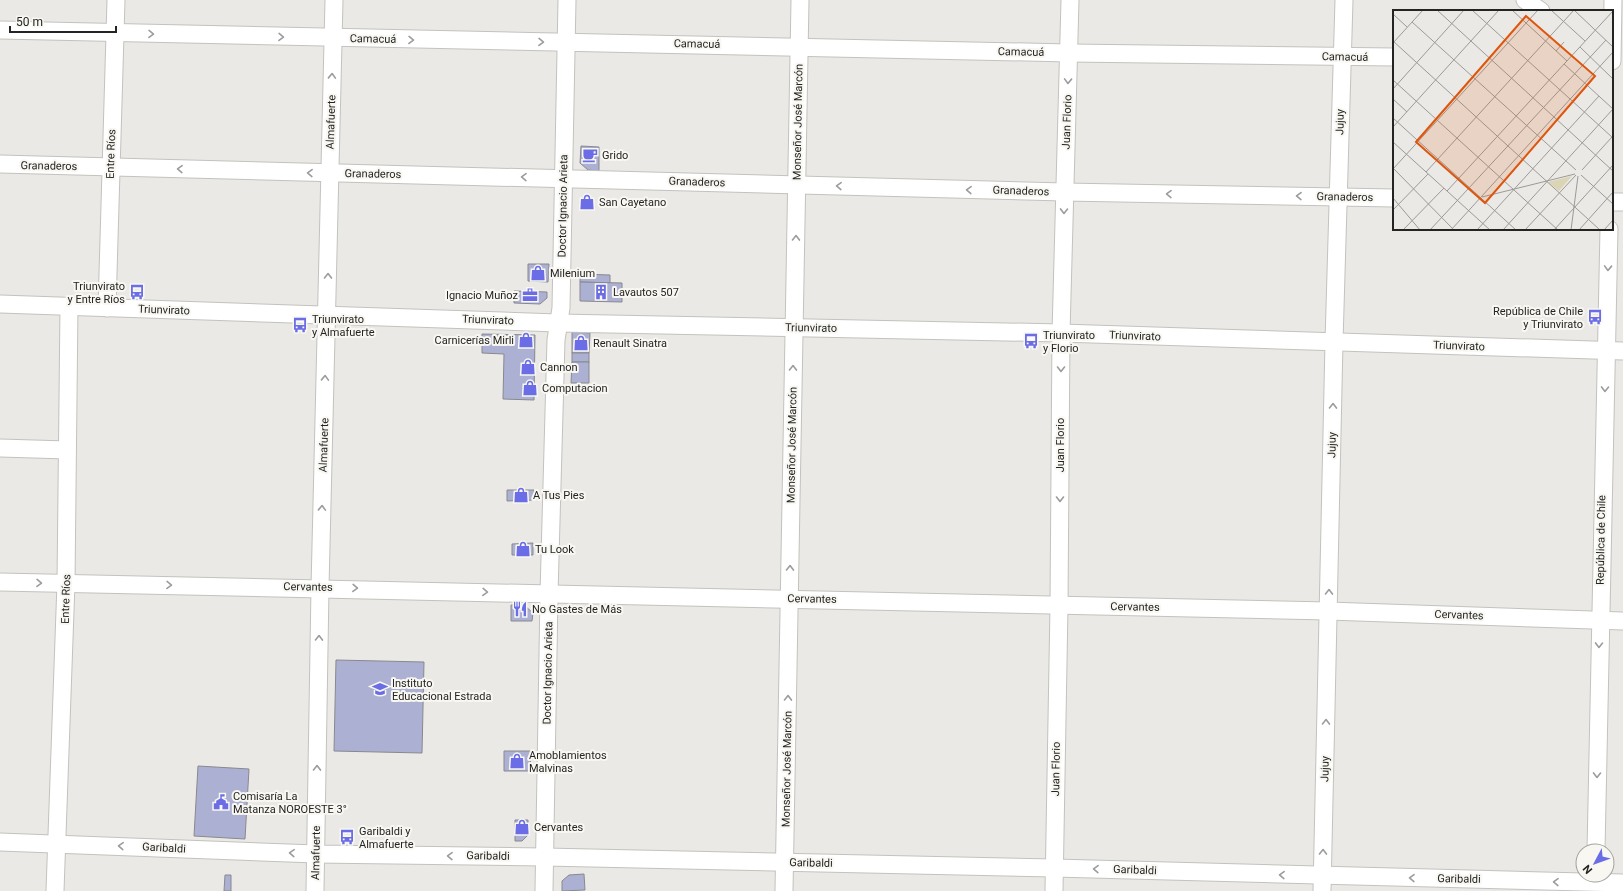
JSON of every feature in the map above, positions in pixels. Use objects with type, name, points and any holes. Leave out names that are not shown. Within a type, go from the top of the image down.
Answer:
[{"type":"street","name":"Entre Ríos","points":[[107,308],[116,0]]},
{"type":"street","name":"Almafuerte","points":[[315,891],[320,588],[334,0]]},
{"type":"street","name":"Doctor Ignacio Arieta","points":[[544,891],[549,594],[558,323],[561,308],[567,0]]},
{"type":"street","name":"Monseñor José Marcón","points":[[784,891],[800,0]]},
{"type":"street","name":"Juan Florio","points":[[1054,891],[1059,606],[1061,333],[1070,0]]},
{"type":"street","name":"Jujuy","points":[[1322,883],[1334,342],[1344,0]]},
{"type":"street","points":[[1525,0],[1540,10]]},
{"type":"street","points":[[1613,0],[1613,10]]},
{"type":"street","name":"Camacuá","points":[[0,30],[333,38],[800,46],[1069,53],[1393,58]]},
{"type":"street","points":[[1613,62],[1623,63]]},
{"type":"street","name":"Granaderos","points":[[0,164],[329,174],[563,178],[1064,192],[1393,198]]},
{"type":"street","name":"República de Chile","points":[[1596,843],[1609,230]]},
{"type":"street","name":"Triunvirato","points":[[0,304],[558,323],[1061,333],[1623,351]]},
{"type":"street","name":"Entre Ríos","points":[[55,891],[66,583],[69,306]]},
{"type":"street","points":[[0,448],[68,450]]},
{"type":"street","name":"Cervantes","points":[[0,582],[1328,611],[1623,621]]},
{"type":"street","name":"Garibaldi","points":[[0,842],[316,854],[545,857],[1054,868],[1322,883],[1575,883]]},
{"type":"building","name":"Grido","points":[[581,146],[599,147],[599,171],[588,170],[580,163]]},
{"type":"building","name":"Milenium","points":[[528,264],[549,264],[548,282],[528,281]]},
{"type":"building","points":[[580,274],[610,275],[610,283],[580,282]]},
{"type":"building","name":"Lavautos 507","points":[[580,282],[622,283],[622,302],[580,301]]},
{"type":"building","name":"Ignacio Muñoz","points":[[514,291],[547,292],[547,298],[540,304],[514,303]]},
{"type":"building","name":"Renault Sinatra","points":[[572,332],[590,333],[589,353],[572,353]]},
{"type":"building","points":[[482,334],[535,335],[534,400],[503,399],[504,354],[482,353]]},
{"type":"building","points":[[572,353],[589,353],[589,362],[572,362]]},
{"type":"building","points":[[572,362],[589,362],[589,383],[571,383]]},
{"type":"building","name":"A Tus Pies","points":[[507,490],[534,490],[534,500],[507,501]]},
{"type":"building","name":"Tu Look","points":[[533,543],[533,555],[512,555],[512,544]]},
{"type":"building","name":"No Gastes de Más","points":[[511,605],[524,605],[533,613],[532,621],[511,621]]},
{"type":"building","name":"Instituto Educacional Estrada","points":[[336,660],[424,662],[422,753],[334,751]]},
{"type":"building","name":"Amoblamientos Malvinas","points":[[504,751],[531,751],[530,771],[504,771]]},
{"type":"building","name":"Comisaría La Matanza NOROESTE 3°","points":[[198,766],[249,769],[245,839],[194,836]]},
{"type":"building","name":"Cervantes","points":[[515,820],[528,820],[528,835],[522,841],[515,841]]},
{"type":"building","points":[[584,874],[585,890],[562,891],[562,881],[569,875]]},
{"type":"building","points":[[225,875],[231,875],[231,891],[224,891]]},
{"type":"place","name":"Grido","points":[[590,155]]},
{"type":"place","name":"San Cayetano","points":[[587,202]]},
{"type":"place","name":"Milenium","points":[[538,273]]},
{"type":"place","name":"Triunvirato y Entre Ríos","points":[[137,292]]},
{"type":"place","name":"Lavautos 507","points":[[601,292]]},
{"type":"place","name":"Ignacio Muñoz","points":[[530,295]]},
{"type":"place","name":"República de Chile y Triunvirato","points":[[1595,317]]},
{"type":"place","name":"Triunvirato y Almafuerte","points":[[300,325]]},
{"type":"place","name":"Carnicerías Mirli","points":[[526,340]]},
{"type":"place","name":"Triunvirato y Florio","points":[[1031,341]]},
{"type":"place","name":"Renault Sinatra","points":[[581,343]]},
{"type":"place","name":"Cannon","points":[[528,367]]},
{"type":"place","name":"Computacion","points":[[530,388]]},
{"type":"place","name":"A Tus Pies","points":[[521,495]]},
{"type":"place","name":"Tu Look","points":[[523,549]]},
{"type":"place","name":"No Gastes de Más","points":[[520,609]]},
{"type":"place","name":"Instituto Educacional Estrada","points":[[380,689]]},
{"type":"place","name":"Amoblamientos Malvinas","points":[[517,761]]},
{"type":"place","name":"Comisaría La Matanza NOROESTE 3°","points":[[221,802]]},
{"type":"place","name":"Cervantes","points":[[522,827]]},
{"type":"place","name":"Garibaldi y Almafuerte","points":[[347,837]]}]
